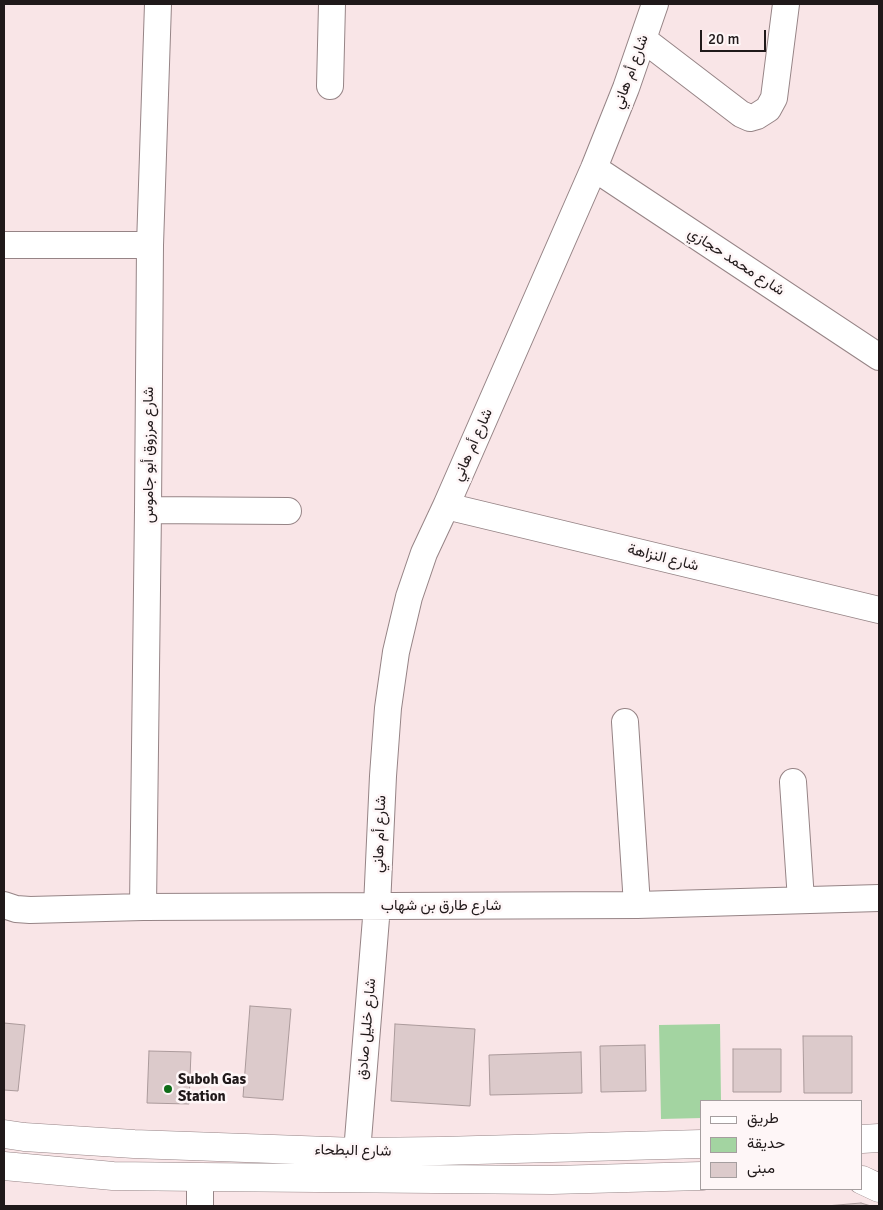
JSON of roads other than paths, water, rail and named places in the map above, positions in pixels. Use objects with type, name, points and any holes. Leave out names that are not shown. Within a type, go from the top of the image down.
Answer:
[{"type":"street","name":"شارع مرزوق أبو جاموس","points":[[143,907],[150,245],[158,4]]},
{"type":"street","points":[[330,86],[332,4]]},
{"type":"street","name":"شارع أم هاني","points":[[377,906],[382,776],[388,708],[396,652],[409,597],[424,553],[594,168],[626,88],[654,4]]},
{"type":"street","points":[[643,39],[740,114],[750,118],[758,116],[768,109],[774,98],[786,4]]},
{"type":"street","name":"شارع محمد حجازي","points":[[594,168],[879,357]]},
{"type":"street","points":[[4,245],[150,245]]},
{"type":"street","name":"شارع النزاهة","points":[[446,506],[879,610]]},
{"type":"street","points":[[148,510],[288,511]]},
{"type":"street","points":[[625,722],[637,905]]},
{"type":"street","points":[[793,782],[802,900]]},
{"type":"street","name":"شارع طارق بن شهاب","points":[[4,905],[16,909],[30,910],[143,907],[637,905],[879,898]]},
{"type":"street","name":"شارع خليل صادق","points":[[357,1152],[377,906]]},
{"type":"street","name":"شارع البطحاء","points":[[4,1134],[134,1144],[357,1152],[700,1144]]},
{"type":"street","points":[[863,1139],[879,1138]]},
{"type":"street","name":"شارع البطحاء","points":[[4,1166],[113,1176],[552,1180],[700,1176]]},
{"type":"street","points":[[863,1172],[879,1172]]},
{"type":"street","points":[[200,1177],[200,1206]]},
{"type":"street","points":[[863,1180],[879,1188]]},
{"type":"place","name":"Suboh Gas Station","points":[[168,1089]]}]
